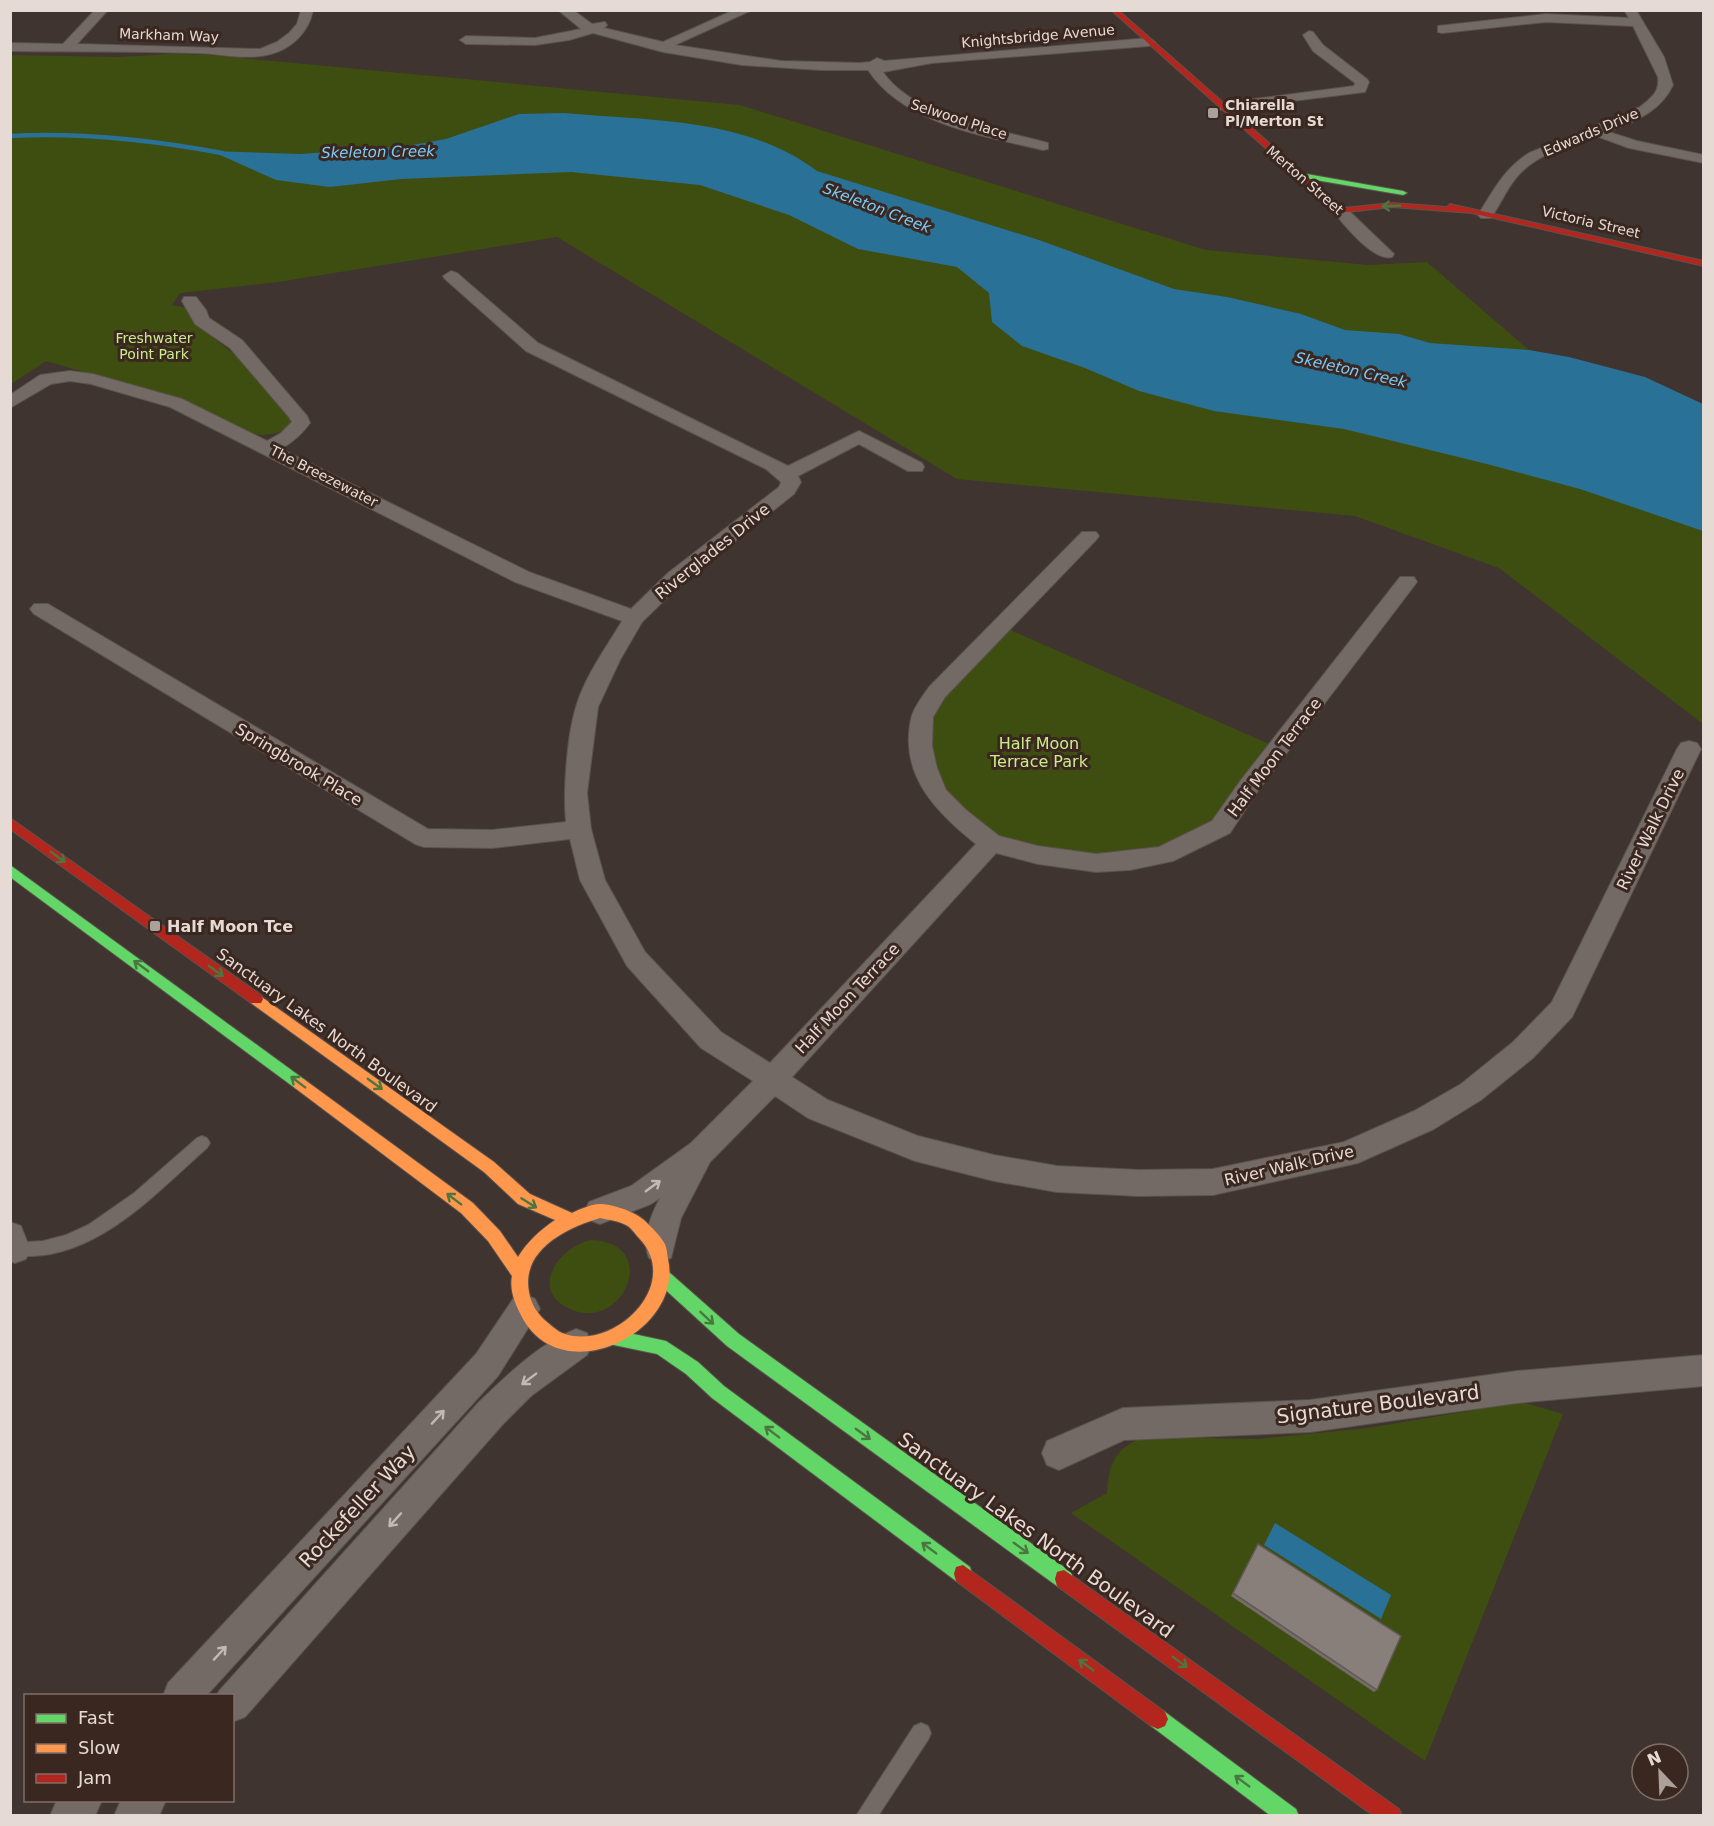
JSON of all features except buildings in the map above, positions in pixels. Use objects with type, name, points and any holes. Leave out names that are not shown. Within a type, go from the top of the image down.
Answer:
[{"type":"street","points":[[68,47],[102,10]]},
{"type":"street","name":"Markham Way","points":[[10,47],[263,52],[277,47],[298,31],[305,22],[307,10]]},
{"type":"street","points":[[668,46],[746,10]]},
{"type":"street","name":"Merton Street","points":[[1114,10],[1341,212],[1360,230],[1367,242],[1386,254]]},
{"type":"street","name":"Knightsbridge Avenue","points":[[569,14],[594,27],[621,36],[701,54],[755,61],[879,69],[930,60],[1149,42]]},
{"type":"street","points":[[1442,29],[1546,18],[1633,16]]},
{"type":"street","name":"Edwards Drive","points":[[1486,215],[1520,165],[1544,151],[1643,111],[1658,101],[1665,88],[1665,74],[1633,16]]},
{"type":"street","points":[[466,40],[527,43],[594,27]]},
{"type":"street","points":[[1223,107],[1360,89],[1362,82],[1318,48],[1308,35]]},
{"type":"street","name":"Selwood Place","points":[[879,69],[897,96],[919,108],[1043,146]]},
{"type":"street","points":[[1594,131],[1634,145],[1704,159]]},
{"type":"street","name":"Victoria Street","points":[[1299,175],[1324,181],[1386,189],[1486,215],[1704,264]]},
{"type":"street","name":"Victoria Street","points":[[1341,212],[1392,206],[1470,211]]},
{"type":"street","points":[[451,276],[532,347],[773,465],[787,474],[859,437],[915,467]]},
{"type":"street","points":[[190,301],[198,310],[201,320],[236,344],[298,416],[301,423],[297,429],[270,448]]},
{"type":"street","name":"The Breezewater","points":[[10,403],[46,380],[81,377],[176,403],[270,448],[522,577],[561,594],[596,602],[634,618]]},
{"type":"street","name":"Riverglades Drive","points":[[774,1078],[711,1040],[636,959],[593,880],[579,829],[575,793],[587,707],[609,660],[634,618],[675,578],[787,490],[791,482],[787,474]]},
{"type":"street","name":"Half Moon Terrace","points":[[1089,536],[937,692],[922,717],[920,746],[936,794],[957,816],[991,843],[1038,855],[1108,863],[1164,855],[1221,827],[1249,786],[1407,582]]},
{"type":"street","name":"Springbrook Place","points":[[41,609],[424,838],[492,839],[579,829]]},
{"type":"street","name":"River Walk Drive","points":[[774,1078],[818,1109],[915,1148],[994,1168],[1057,1179],[1139,1183],[1213,1182],[1348,1154],[1424,1120],[1471,1092],[1523,1050],[1562,1009],[1689,750]]},
{"type":"street","name":"Sanctuary Lakes North Boulevard","points":[[10,822],[489,1167],[533,1207],[567,1218]]},
{"type":"street","name":"Half Moon Terrace","points":[[600,1211],[641,1195],[701,1152],[774,1078],[991,843]]},
{"type":"street","points":[[10,870],[467,1208],[494,1236],[520,1274]]},
{"type":"street","name":"Half Moon Terrace","points":[[660,1248],[666,1216],[673,1199],[701,1152]]},
{"type":"street","points":[[600,1211],[620,1213],[638,1221],[651,1233],[660,1248],[664,1278],[658,1296],[648,1313],[634,1327],[615,1338],[596,1343],[576,1344],[556,1339],[540,1329],[524,1309],[520,1296],[520,1274],[526,1256],[537,1240],[567,1218],[600,1211]]},
{"type":"street","name":"Sanctuary Lakes North Boulevard","points":[[664,1278],[733,1340],[1392,1815]]},
{"type":"street","name":"Rockefeller Way","points":[[182,1694],[487,1365],[524,1309]]},
{"type":"street","points":[[615,1338],[660,1347],[692,1368],[718,1392],[1289,1815]]},
{"type":"street","name":"Rockefeller Way","points":[[234,1702],[491,1413],[520,1385],[576,1344]]},
{"type":"street","name":"Signature Boulevard","points":[[1059,1453],[1123,1424],[1310,1416],[1517,1387],[1704,1370]]},
{"type":"street","points":[[69,1815],[81,1802]]},
{"type":"street","points":[[133,1815],[145,1802]]},
{"type":"lane","points":[[13,1242],[34,1251],[59,1246],[99,1228],[202,1143]]},
{"type":"lane","points":[[866,1815],[921,1733]]},
{"type":"green space","name":"Freshwater Point Park","points":[[172,54],[209,55],[740,105],[1206,250],[1369,265],[1427,262],[1529,350],[1580,433],[1703,481],[1703,724],[1499,568],[1355,516],[957,479],[557,237],[278,282],[180,293],[172,305],[187,308],[195,323],[235,355],[291,419],[292,425],[276,433],[259,435],[247,433],[180,400],[46,361],[11,384],[11,55],[119,57]]},
{"type":"green space","name":"Half Moon Terrace Park","points":[[1001,626],[1278,748],[1221,827],[1130,861],[991,843],[936,794],[922,717]]},
{"type":"green space","points":[[591,1240],[613,1245],[626,1256],[630,1270],[627,1286],[618,1300],[604,1310],[587,1313],[568,1308],[556,1300],[551,1290],[550,1280],[559,1260],[568,1251]]},
{"type":"green space","points":[[1522,1402],[1563,1414],[1425,1761],[1071,1513],[1107,1493],[1109,1473],[1115,1459],[1125,1447],[1143,1437],[1258,1439],[1368,1428]]},
{"type":"water","points":[[564,113],[663,121],[728,131],[759,140],[789,153],[817,171],[1039,240],[1174,289],[1227,297],[1301,314],[1345,330],[1399,334],[1430,343],[1529,350],[1569,357],[1645,377],[1703,404],[1703,531],[1580,489],[1487,464],[1344,429],[1214,411],[1139,391],[1085,368],[1022,346],[992,322],[989,293],[957,267],[858,249],[789,215],[700,185],[571,172],[401,179],[330,187],[276,180],[211,151],[301,154],[407,146],[446,139],[519,114]]},
{"type":"water","points":[[1275,1523],[1391,1595],[1381,1619],[1264,1545]]},
{"type":"waterway","name":"Skeleton Creek","points":[[10,136],[64,135],[117,138],[222,153]]},
{"type":"traffic: fast","points":[[1301,175],[1403,193]]},
{"type":"traffic: fast","points":[[10,870],[300,1084]]},
{"type":"traffic: fast","points":[[664,1278],[733,1340],[1064,1579]]},
{"type":"traffic: fast","points":[[615,1338],[660,1347],[692,1368],[718,1392],[963,1574]]},
{"type":"traffic: fast","points":[[1158,1719],[1289,1816]]},
{"type":"traffic: slow","points":[[256,999],[489,1167],[524,1199],[567,1218]]},
{"type":"traffic: slow","points":[[300,1084],[467,1208],[494,1236],[520,1274]]},
{"type":"traffic: slow","points":[[600,1211],[635,1222],[658,1246],[663,1273],[655,1299],[637,1321],[613,1338],[585,1345],[558,1341],[534,1322],[522,1302],[519,1283],[522,1265],[531,1250],[544,1236],[561,1225],[600,1211]]},
{"type":"traffic: jam","points":[[1114,10],[1341,211],[1392,205],[1470,211]]},
{"type":"traffic: jam","points":[[1450,206],[1704,264]]},
{"type":"traffic: jam","points":[[10,822],[256,999]]},
{"type":"traffic: jam","points":[[963,1574],[1158,1719]]},
{"type":"traffic: jam","points":[[1064,1579],[1392,1816]]},
{"type":"place","name":"Chiarella Pl/Merton St","points":[[1213,113]]},
{"type":"place","name":"Half Moon Tce","points":[[155,926]]}]
